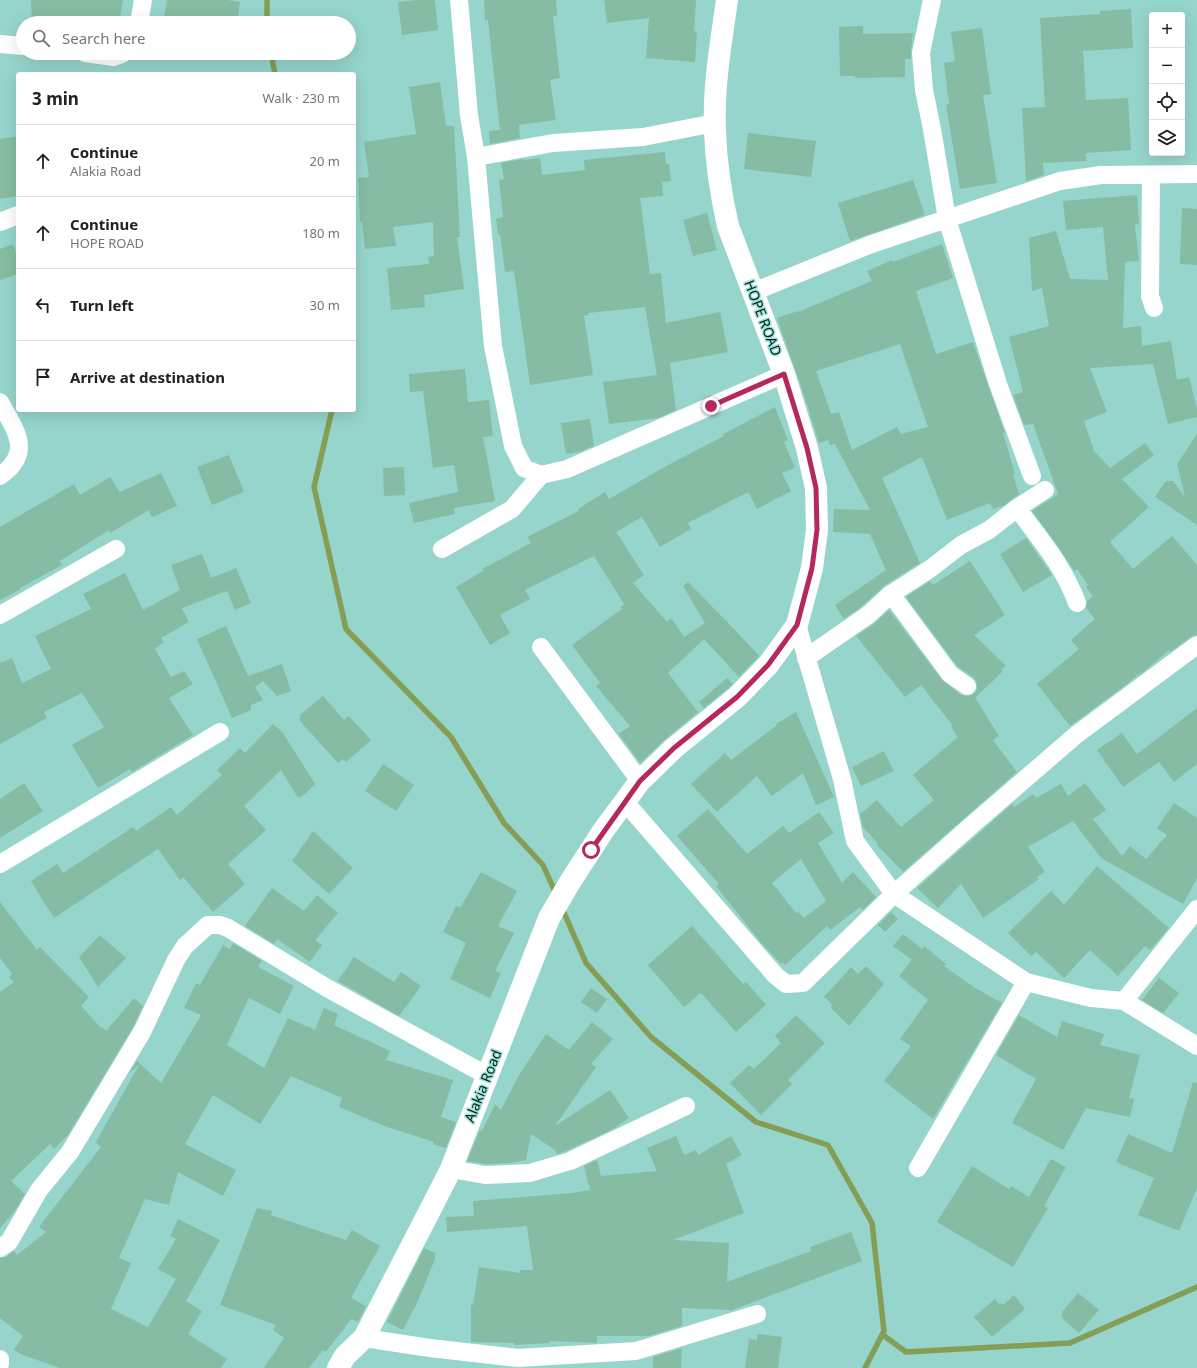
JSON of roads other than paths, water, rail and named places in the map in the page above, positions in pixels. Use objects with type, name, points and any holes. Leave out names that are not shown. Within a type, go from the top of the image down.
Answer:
[{"type":"street","points":[[140,16],[143,0]]},
{"type":"street","points":[[459,0],[469,115],[476,157],[493,346],[513,446],[524,468],[541,475],[567,469],[784,374]]},
{"type":"street","name":"HOPE ROAD","points":[[625,802],[640,781],[674,748],[737,697],[768,665],[797,625],[813,560],[817,530],[816,488],[807,448],[784,374],[728,226],[722,202],[715,123],[718,62],[727,0]]},
{"type":"street","points":[[932,0],[921,53],[924,90],[947,219],[998,384],[1032,476]]},
{"type":"street","points":[[0,44],[16,45]]},
{"type":"street","points":[[476,157],[553,143],[643,137],[715,123]]},
{"type":"street","points":[[753,292],[869,245],[1060,181],[1101,175],[1197,174]]},
{"type":"street","points":[[1151,175],[1150,296],[1154,308]]},
{"type":"street","points":[[0,222],[16,216]]},
{"type":"street","points":[[0,402],[19,438],[19,453],[8,470],[0,476]]},
{"type":"street","points":[[442,549],[512,509],[541,475]]},
{"type":"street","points":[[806,658],[868,615],[891,594],[930,569],[961,545],[989,530],[1017,508],[1045,490]]},
{"type":"street","points":[[1017,508],[1065,575],[1077,603]]},
{"type":"street","points":[[0,615],[116,549]]},
{"type":"street","points":[[891,594],[950,674],[967,686]]},
{"type":"street","points":[[797,625],[842,779],[855,841],[894,894],[1026,982],[1091,998],[1124,1001],[1197,1046]]},
{"type":"street","points":[[625,802],[775,975],[786,984],[803,983],[894,894],[1076,735],[1197,645]]},
{"type":"street","points":[[541,647],[640,781]]},
{"type":"street","points":[[0,864],[220,732]]},
{"type":"street","name":"Alakia Road","points":[[338,1368],[345,1356],[364,1338],[451,1169],[549,918],[603,831],[625,802]]},
{"type":"street","points":[[1124,1001],[1197,909]]},
{"type":"street","points":[[0,1248],[9,1242],[39,1190],[70,1152],[142,1032],[176,960],[185,946],[208,925],[220,925],[228,928],[327,988],[488,1076]]},
{"type":"street","points":[[918,1168],[1026,982]]},
{"type":"street","points":[[451,1169],[486,1174],[530,1172],[570,1161],[686,1106]]},
{"type":"street","points":[[364,1338],[430,1348],[518,1358],[620,1352],[636,1351],[757,1314]]},
{"type":"street","points":[[0,1359],[0,1364]]},
{"type":"waterway","points":[[267,0],[267,16]]},
{"type":"waterway","points":[[272,60],[275,72]]},
{"type":"waterway","points":[[332,412],[314,487],[346,629],[451,737],[504,823],[543,865],[556,894]]},
{"type":"waterway","points":[[562,908],[586,963],[651,1037],[756,1122],[828,1145],[872,1223],[884,1331],[865,1368]]},
{"type":"waterway","points":[[883,1335],[906,1352],[1070,1343],[1197,1287]]}]
